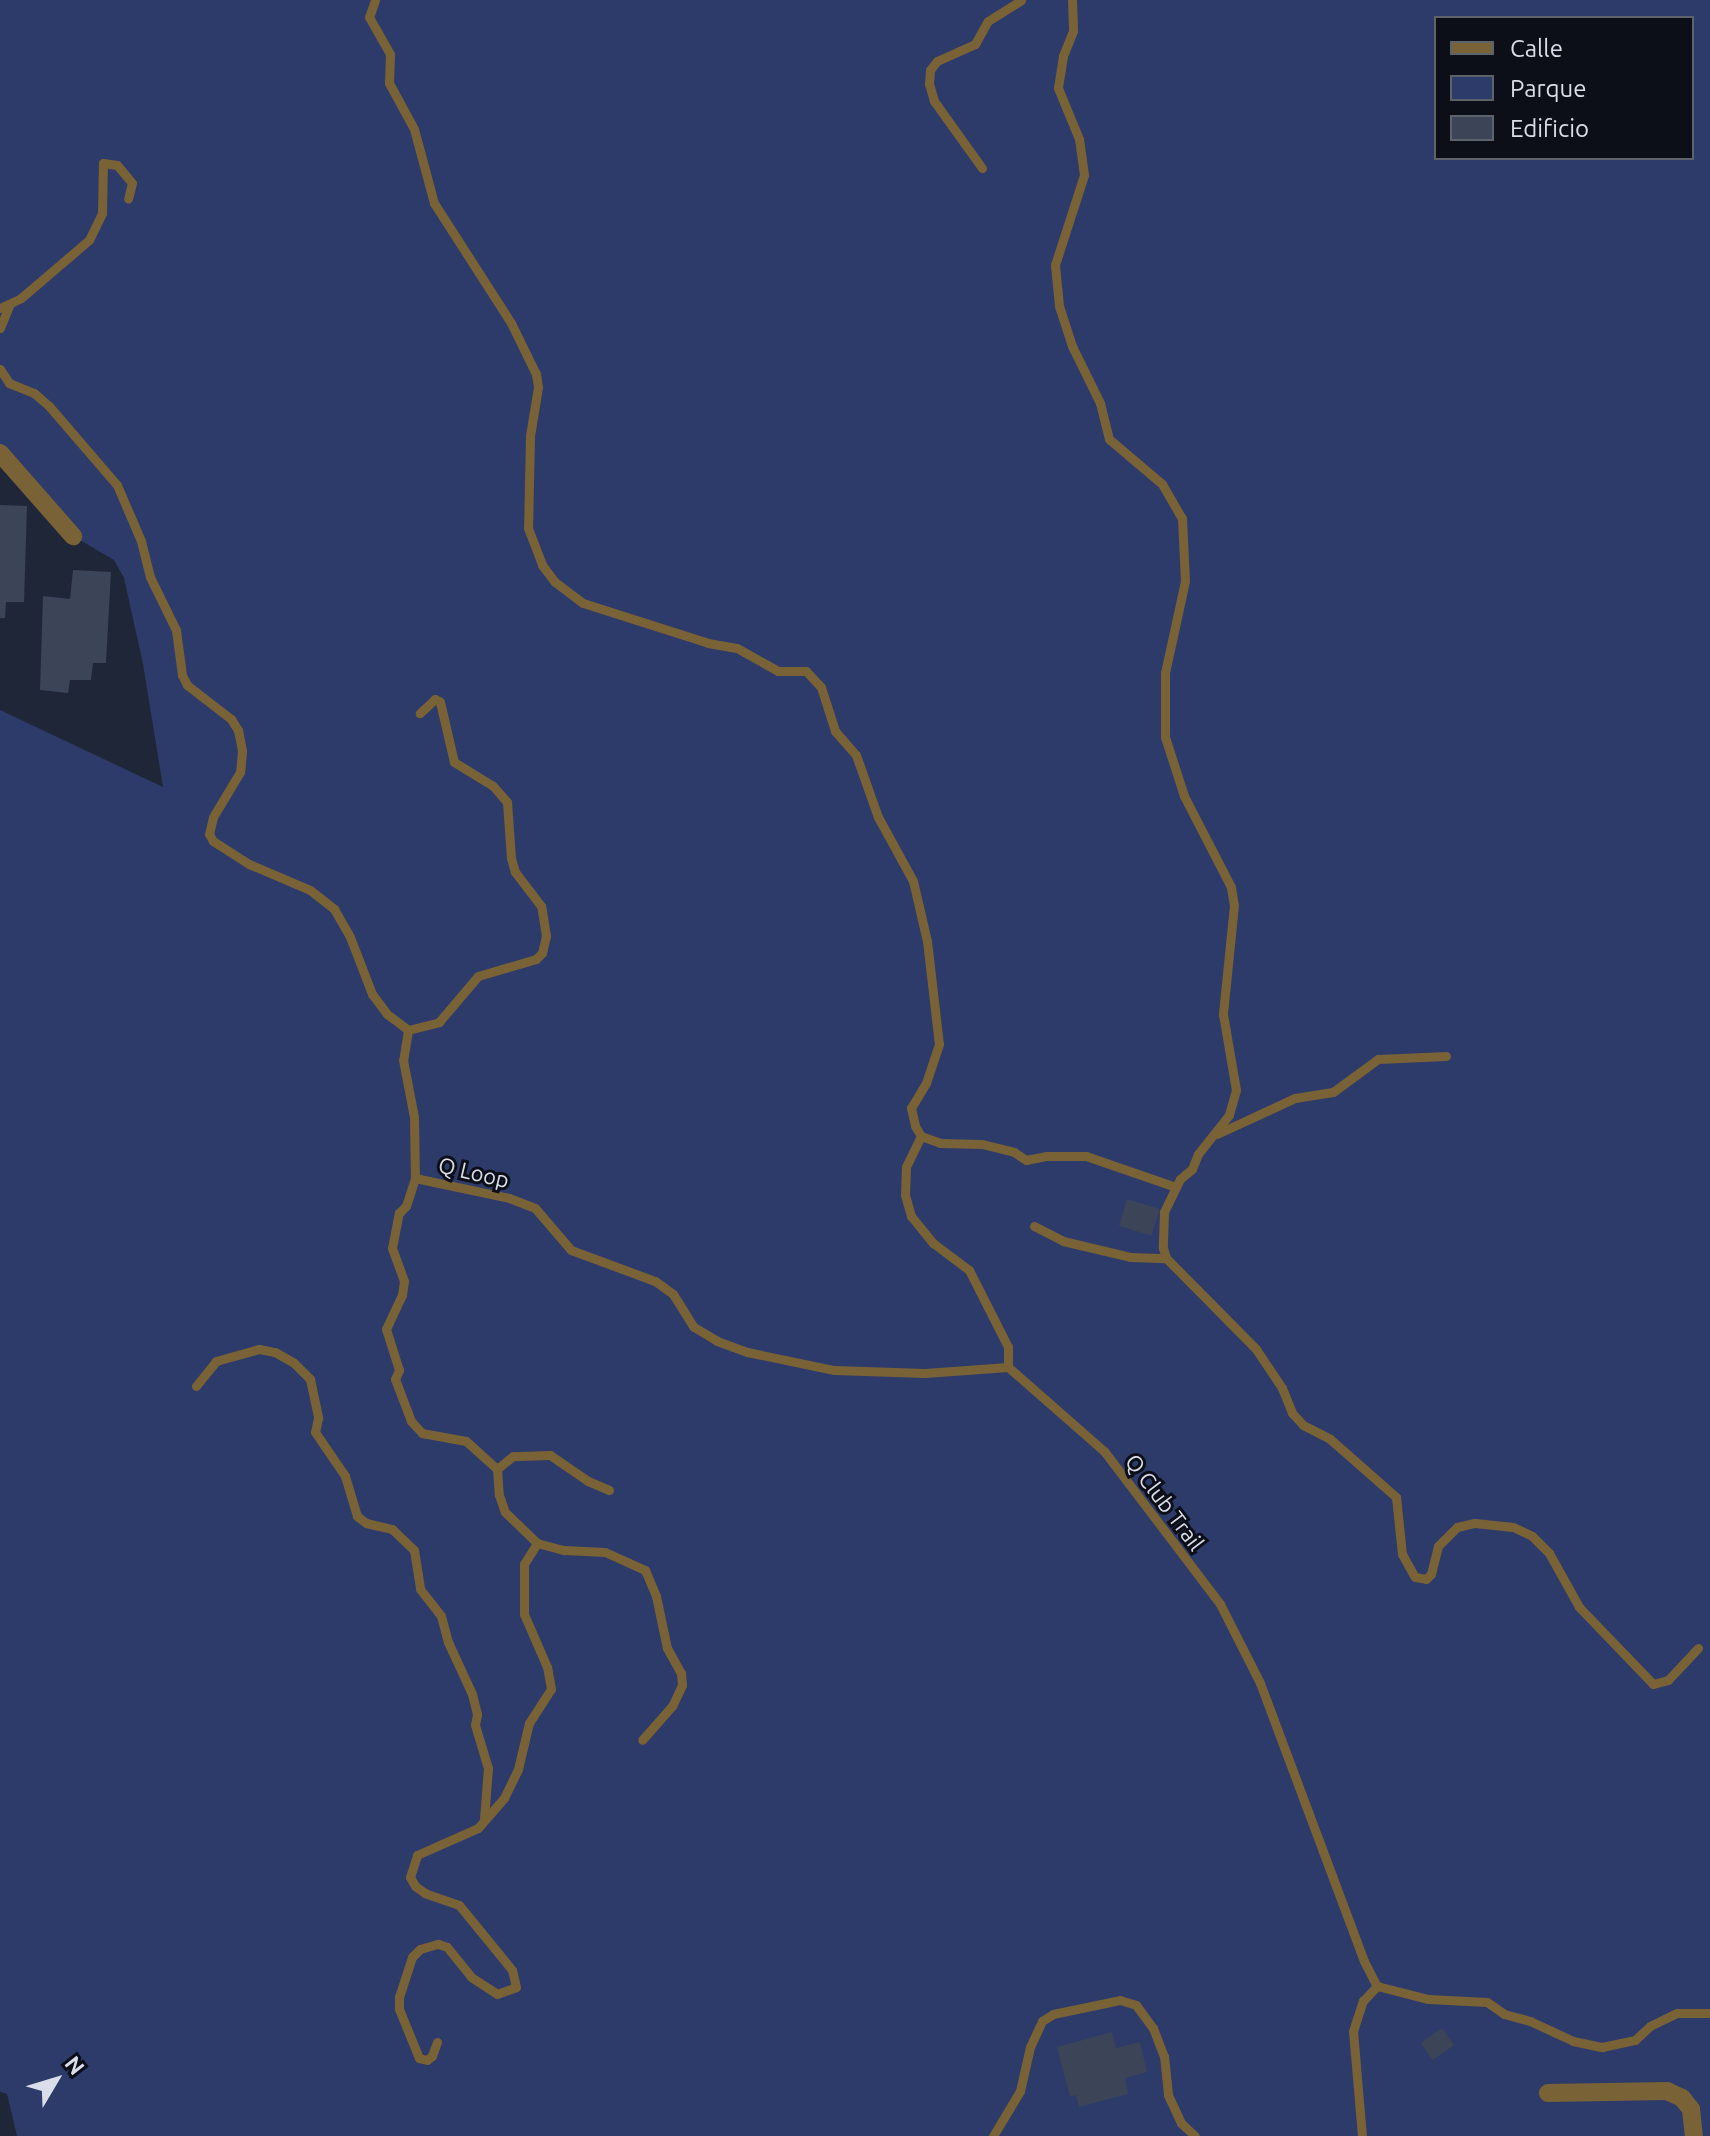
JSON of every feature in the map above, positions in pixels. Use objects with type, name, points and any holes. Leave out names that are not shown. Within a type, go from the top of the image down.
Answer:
[{"type":"street","points":[[0,453],[73,536]]},
{"type":"street","points":[[1548,2093],[1667,2091],[1682,2098],[1691,2109],[1694,2136]]},
{"type":"lane","points":[[375,0],[369,17],[390,54],[389,83],[414,129],[434,203],[511,323],[536,374],[538,387],[530,436],[528,528],[542,565],[555,582],[583,603],[708,643],[737,648],[778,671],[806,671],[821,687],[822,700],[835,731],[856,755],[878,817],[913,881],[927,941],[939,1044],[926,1083],[911,1108],[911,1118],[921,1136],[940,1143],[982,1144],[1014,1152],[1026,1160],[1066,1155],[1095,1158],[1176,1187]]},
{"type":"lane","points":[[982,168],[948,125],[934,101],[929,84],[930,70],[937,61],[975,44],[988,21],[1021,0]]},
{"type":"lane","points":[[1072,0],[1073,31],[1061,64],[1058,88],[1079,139],[1084,175],[1055,265],[1056,284],[1063,323],[1100,403],[1109,439],[1162,484],[1182,518],[1185,581],[1165,673],[1165,737],[1184,796],[1231,887],[1234,905],[1223,1014],[1236,1090],[1229,1115],[1176,1187],[1164,1212],[1163,1248],[1166,1258],[1256,1349],[1282,1388],[1292,1413],[1303,1425],[1330,1439],[1396,1497],[1402,1554],[1415,1577],[1426,1579],[1431,1574],[1438,1546],[1457,1527],[1475,1523],[1513,1527],[1532,1536],[1549,1553],[1579,1607],[1653,1684],[1668,1680],[1698,1648]]},
{"type":"lane","points":[[0,328],[5,307],[89,240],[102,213],[103,163],[117,165],[132,183],[128,199]]},
{"type":"lane","points":[[0,369],[9,383],[34,393],[49,406],[91,451],[117,485],[141,541],[150,577],[176,630],[182,675],[187,685],[231,719],[238,730],[242,751],[240,772],[213,817],[209,834],[213,841],[249,864],[310,890],[334,909],[350,937],[372,994],[387,1014],[408,1030]]},
{"type":"lane","points":[[408,1030],[439,1022],[478,976],[536,959],[542,953],[546,936],[541,906],[515,872],[507,802],[493,786],[454,762],[440,702],[435,699],[420,713]]},
{"type":"lane","points":[[408,1030],[403,1060],[414,1117],[415,1178]]},
{"type":"lane","points":[[1214,1136],[1295,1098],[1333,1092],[1378,1059],[1446,1056]]},
{"type":"lane","points":[[921,1136],[906,1167],[905,1195],[911,1216],[933,1243],[969,1270],[1008,1347],[1008,1367]]},
{"type":"lane","name":"Q Loop","points":[[497,1469],[466,1441],[422,1433],[411,1421],[395,1379],[399,1370],[386,1329],[404,1281],[392,1248],[399,1213],[406,1206],[415,1178],[509,1198],[535,1208],[571,1250],[655,1281],[673,1294],[694,1327],[717,1341],[747,1352],[834,1370],[925,1373],[1008,1367]]},
{"type":"lane","points":[[1034,1226],[1063,1241],[1130,1257],[1166,1258]]},
{"type":"lane","points":[[196,1386],[216,1361],[259,1349],[275,1352],[294,1363],[310,1379],[318,1418],[315,1432],[345,1476],[357,1516],[366,1523],[392,1529],[414,1550],[420,1589],[441,1616],[448,1642],[475,1704],[475,1725],[488,1768],[484,1819]]},
{"type":"lane","name":"Q Club Trail","points":[[1008,1367],[1104,1451],[1220,1604],[1260,1683],[1364,1961],[1377,1986]]},
{"type":"lane","points":[[609,1490],[588,1481],[550,1455],[513,1456],[497,1469],[499,1495],[505,1512],[537,1543],[564,1550],[605,1552],[645,1570],[656,1596],[667,1648],[681,1673],[682,1685],[672,1706],[642,1740]]},
{"type":"lane","points":[[437,2042],[432,2056],[427,2060],[419,2058],[399,2009],[399,1997],[412,1957],[420,1949],[438,1944],[447,1947],[471,1977],[497,1994],[516,1987],[512,1970],[459,1905],[425,1893],[415,1886],[410,1877],[417,1855],[458,1840],[478,1828],[511,1786],[529,1723],[551,1689],[547,1667],[524,1614],[524,1564],[537,1543]]},
{"type":"lane","points":[[1362,2136],[1353,2031],[1363,2001],[1377,1986],[1428,1999],[1487,2002],[1504,2014],[1530,2021],[1573,2041],[1602,2047],[1635,2040],[1650,2026],[1677,2013],[1710,2013]]},
{"type":"lane","points":[[993,2136],[1020,2091],[1030,2047],[1042,2021],[1053,2014],[1120,2000],[1136,2005],[1153,2028],[1164,2056],[1168,2095],[1181,2123],[1195,2136]]},
{"type":"green space","points":[[0,0],[1710,0],[1710,2136],[17,2136],[7,2094],[0,2092],[0,710],[163,787],[143,664],[124,578],[114,560],[73,536],[0,453]]},
{"type":"building","points":[[0,505],[27,506],[24,602],[6,602],[5,618],[0,618]]},
{"type":"building","points":[[73,570],[111,572],[106,663],[93,663],[91,680],[70,680],[68,693],[40,690],[43,596],[70,599]]},
{"type":"building","points":[[1127,1199],[1160,1209],[1151,1236],[1119,1226]]},
{"type":"building","points":[[1442,2028],[1454,2045],[1433,2060],[1421,2043]]},
{"type":"building","points":[[1112,2032],[1116,2048],[1140,2042],[1147,2072],[1125,2078],[1128,2094],[1079,2107],[1076,2095],[1070,2097],[1057,2047]]}]
